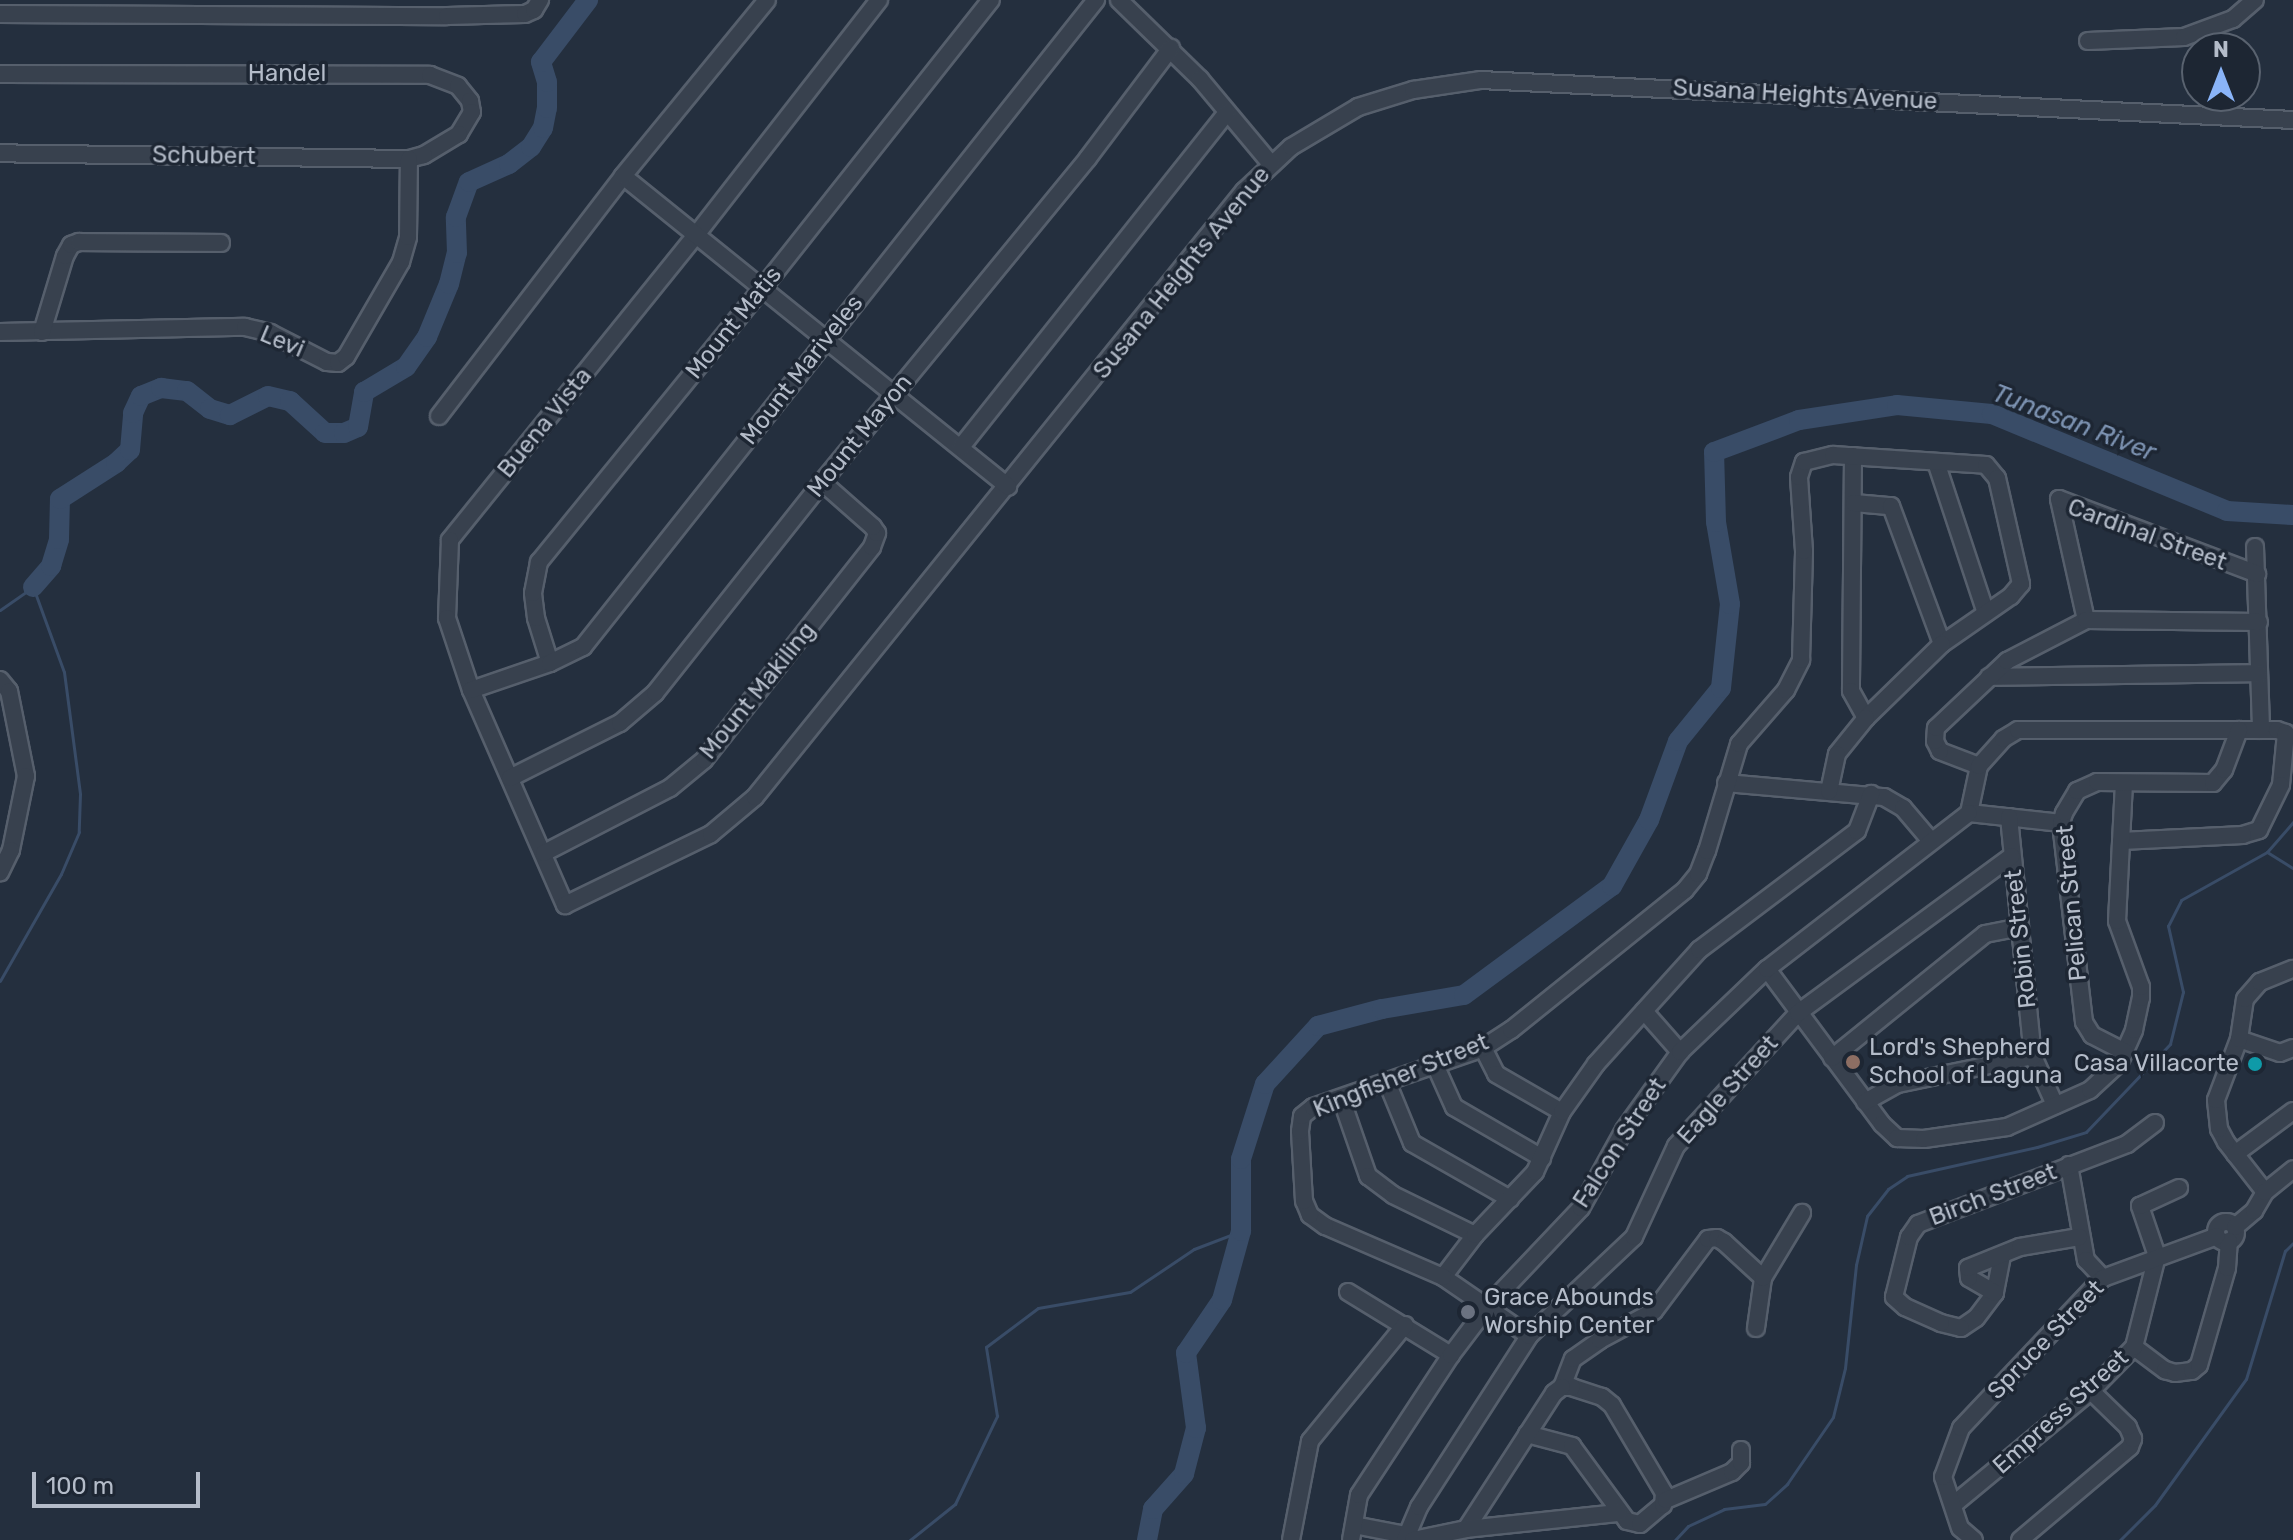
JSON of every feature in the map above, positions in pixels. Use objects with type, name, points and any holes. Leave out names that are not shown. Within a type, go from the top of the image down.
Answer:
[{"type":"street","points":[[447,16],[456,0]]},
{"type":"street","points":[[0,14],[192,7],[340,7],[447,16],[525,14],[534,10],[540,0]]},
{"type":"street","points":[[439,416],[623,176],[767,0]]},
{"type":"street","name":"Buena Vista","points":[[565,905],[471,690],[447,618],[450,540],[696,235],[879,0]]},
{"type":"street","name":"Mount Matis","points":[[550,663],[535,605],[539,562],[761,290],[991,0]]},
{"type":"street","name":"Mount Mariveles","points":[[471,690],[574,653],[590,639],[1096,0]]},
{"type":"street","points":[[1119,0],[1171,48],[1271,164]]},
{"type":"street","points":[[2088,41],[2184,37],[2233,19],[2255,0]]},
{"type":"street","name":"Mount Mayon","points":[[510,778],[620,723],[647,702],[893,394],[1081,167],[1171,48]]},
{"type":"street","name":"Handel","points":[[0,74],[422,74],[449,79],[466,93],[470,101],[472,112],[467,123],[459,134],[409,159]]},
{"type":"street","name":"Susana Heights Avenue","points":[[565,905],[711,834],[735,817],[1008,487],[1244,191],[1271,164],[1315,131],[1358,107],[1413,90],[1481,80],[2293,120]]},
{"type":"street","points":[[961,447],[1227,113]]},
{"type":"street","name":"Schubert","points":[[0,153],[409,159]]},
{"type":"street","name":"Levi","points":[[0,332],[245,327],[270,333],[327,362],[338,363],[346,357],[401,262],[408,237],[409,159]]},
{"type":"street","points":[[623,176],[1008,487]]},
{"type":"street","points":[[42,332],[71,245],[79,242],[221,243]]},
{"type":"street","name":"Kingfisher Street","points":[[1529,1336],[1443,1277],[1325,1226],[1310,1215],[1304,1201],[1300,1123],[1313,1107],[1436,1067],[1483,1048],[1511,1030],[1685,890],[1698,874],[1707,851],[1739,744],[1786,690],[1801,660],[1804,551],[1799,477],[1804,462],[1833,455],[1853,456]]},
{"type":"street","points":[[1829,791],[1837,754],[1866,718],[1942,644],[2011,596],[2021,584],[1995,472],[1986,465],[1853,456],[1851,691],[1866,718]]},
{"type":"street","points":[[1936,462],[1986,613]]},
{"type":"street","name":"Mount Makiling","points":[[544,853],[670,788],[704,760],[872,547],[877,533],[873,527],[822,482]]},
{"type":"street","name":"Cardinal Street","points":[[2086,620],[2059,499],[2257,574]]},
{"type":"street","points":[[1854,503],[1891,506],[1942,644]]},
{"type":"street","points":[[2255,547],[2261,730]]},
{"type":"street","points":[[1979,766],[1940,751],[1935,741],[1936,728],[2007,661],[2086,620],[2259,622]]},
{"type":"street","points":[[1989,677],[2259,673]]},
{"type":"street","points":[[0,680],[9,691],[26,776],[11,850],[0,873]]},
{"type":"street","points":[[2061,823],[1969,813],[1979,766],[2003,739],[2018,730],[2261,730],[2286,733],[2281,785],[2259,830],[2243,835],[2121,841]]},
{"type":"street","name":"Pelican Street","points":[[2125,1052],[2092,1035],[2084,1022],[2061,823],[2070,801],[2085,785],[2213,783],[2224,770],[2239,730]]},
{"type":"street","points":[[1726,783],[1871,794],[1894,801],[1931,841]]},
{"type":"street","points":[[1767,969],[1865,1102],[1889,1133],[1897,1138],[1924,1139],[2007,1127],[2102,1081],[2125,1052],[2139,1011],[2141,987],[2117,921],[2124,783]]},
{"type":"street","points":[[1443,1277],[1475,1235],[1525,1184],[1542,1158],[1562,1112],[1577,1087],[1644,1011],[1699,950],[1857,831],[1871,794]]},
{"type":"street","name":"Falcon Street","points":[[1352,1532],[1359,1495],[1366,1482],[1451,1355],[1488,1306],[1581,1208],[1624,1130],[1680,1052],[1767,969],[1969,813]]},
{"type":"street","name":"Robin Street","points":[[2009,817],[2033,1056],[2055,1105]]},
{"type":"street","name":"Eagle Street","points":[[1408,1538],[1419,1507],[1529,1336],[1634,1237],[1676,1146],[1798,1013],[2012,856]]},
{"type":"street","points":[[1832,1058],[1985,934],[2020,927]]},
{"type":"street","points":[[2265,1192],[2219,1129],[2216,1100],[2239,1039],[2245,999],[2260,982],[2293,969]]},
{"type":"street","points":[[1644,1011],[1680,1052]]},
{"type":"street","points":[[2239,1039],[2280,1053],[2293,1048]]},
{"type":"street","points":[[1483,1048],[1496,1074],[1562,1112]]},
{"type":"street","points":[[1865,1102],[1898,1084],[2033,1056]]},
{"type":"street","points":[[1436,1067],[1454,1107],[1542,1158]]},
{"type":"street","points":[[1387,1082],[1412,1143],[1510,1199]]},
{"type":"street","points":[[1341,1098],[1368,1176],[1393,1195],[1475,1235]]},
{"type":"street","points":[[2235,1154],[2293,1111]]},
{"type":"street","name":"Birch Street","points":[[1995,1293],[1976,1318],[1961,1328],[1941,1323],[1898,1303],[1893,1290],[1913,1229],[2127,1144],[2155,1123]]},
{"type":"street","points":[[2069,1165],[2079,1237],[2086,1260],[2103,1278]]},
{"type":"street","points":[[2134,1347],[2165,1370],[2175,1373],[2192,1371],[2199,1365],[2227,1268],[2227,1235],[2254,1211],[2265,1192],[2293,1169]]},
{"type":"street","points":[[2157,1256],[2140,1206],[2179,1188]]},
{"type":"street","points":[[1756,1328],[1763,1278],[1802,1213]]},
{"type":"street","name":"Spruce Street","points":[[1974,1540],[1960,1528],[1943,1473],[1961,1428],[2103,1278],[2157,1256],[2227,1235]]},
{"type":"street","points":[[2002,1256],[1995,1293],[1976,1283],[1967,1273],[1973,1264],[2020,1247],[2079,1237]]},
{"type":"street","points":[[1466,1529],[1554,1393],[1562,1387],[1573,1359],[1600,1340],[1654,1311],[1708,1239],[1717,1238],[1724,1242],[1763,1278]]},
{"type":"street","name":"Empress Street","points":[[1953,1505],[2091,1391],[2134,1347],[2157,1256]]},
{"type":"street","points":[[1348,1292],[1451,1355]]},
{"type":"street","points":[[1291,1540],[1310,1441],[1405,1325]]},
{"type":"street","points":[[1562,1387],[1572,1387],[1607,1400],[1666,1500]]},
{"type":"street","points":[[2020,1540],[2130,1447],[2133,1439],[2128,1427],[2091,1391]]},
{"type":"street","points":[[1527,1434],[1572,1446],[1589,1464],[1619,1513],[1627,1521],[1640,1524],[1653,1517],[1666,1500],[1732,1472],[1744,1457],[1741,1450]]},
{"type":"street","points":[[1352,1532],[1408,1538],[1619,1513]]},
{"type":"waterway","points":[[33,587],[51,566],[59,539],[60,499],[116,463],[130,450],[133,413],[141,396],[161,388],[187,391],[210,409],[230,415],[268,396],[290,401],[325,433],[344,433],[358,427],[364,392],[406,367],[427,337],[449,284],[457,253],[456,217],[469,182],[509,164],[531,147],[543,128],[547,82],[541,62],[588,0]]},
{"type":"waterway","name":"Tunasan River","points":[[1147,1540],[1153,1509],[1184,1474],[1196,1428],[1186,1353],[1222,1300],[1241,1231],[1241,1159],[1265,1084],[1318,1026],[1382,1009],[1464,995],[1612,886],[1649,820],[1678,741],[1721,688],[1730,604],[1716,522],[1714,452],[1799,420],[1897,405],[1992,414],[2227,511],[2293,515]]},
{"type":"waterway","points":[[0,610],[33,587],[64,672],[80,794],[79,832],[61,874],[0,981]]},
{"type":"waterway","points":[[1675,1540],[1688,1526],[1724,1509],[1765,1504],[1787,1484],[1833,1417],[1845,1368],[1856,1265],[1867,1216],[1888,1189],[1907,1176],[2037,1147],[2086,1132],[2170,1044],[2183,992],[2168,926],[2181,900],[2267,852],[2293,822]]},
{"type":"waterway","points":[[2267,852],[2293,868]]},
{"type":"waterway","points":[[910,1540],[955,1504],[997,1416],[986,1347],[1038,1308],[1130,1292],[1194,1249],[1241,1231]]},
{"type":"waterway","points":[[2120,1540],[2155,1505],[2246,1379],[2285,1251],[2293,1243]]},
{"type":"place","name":"Lord's Shepherd School of Laguna","points":[[1853,1062]]},
{"type":"place","name":"Casa Villacorte","points":[[2255,1064]]},
{"type":"place","name":"Grace Abounds Worship Center","points":[[1468,1312]]}]
